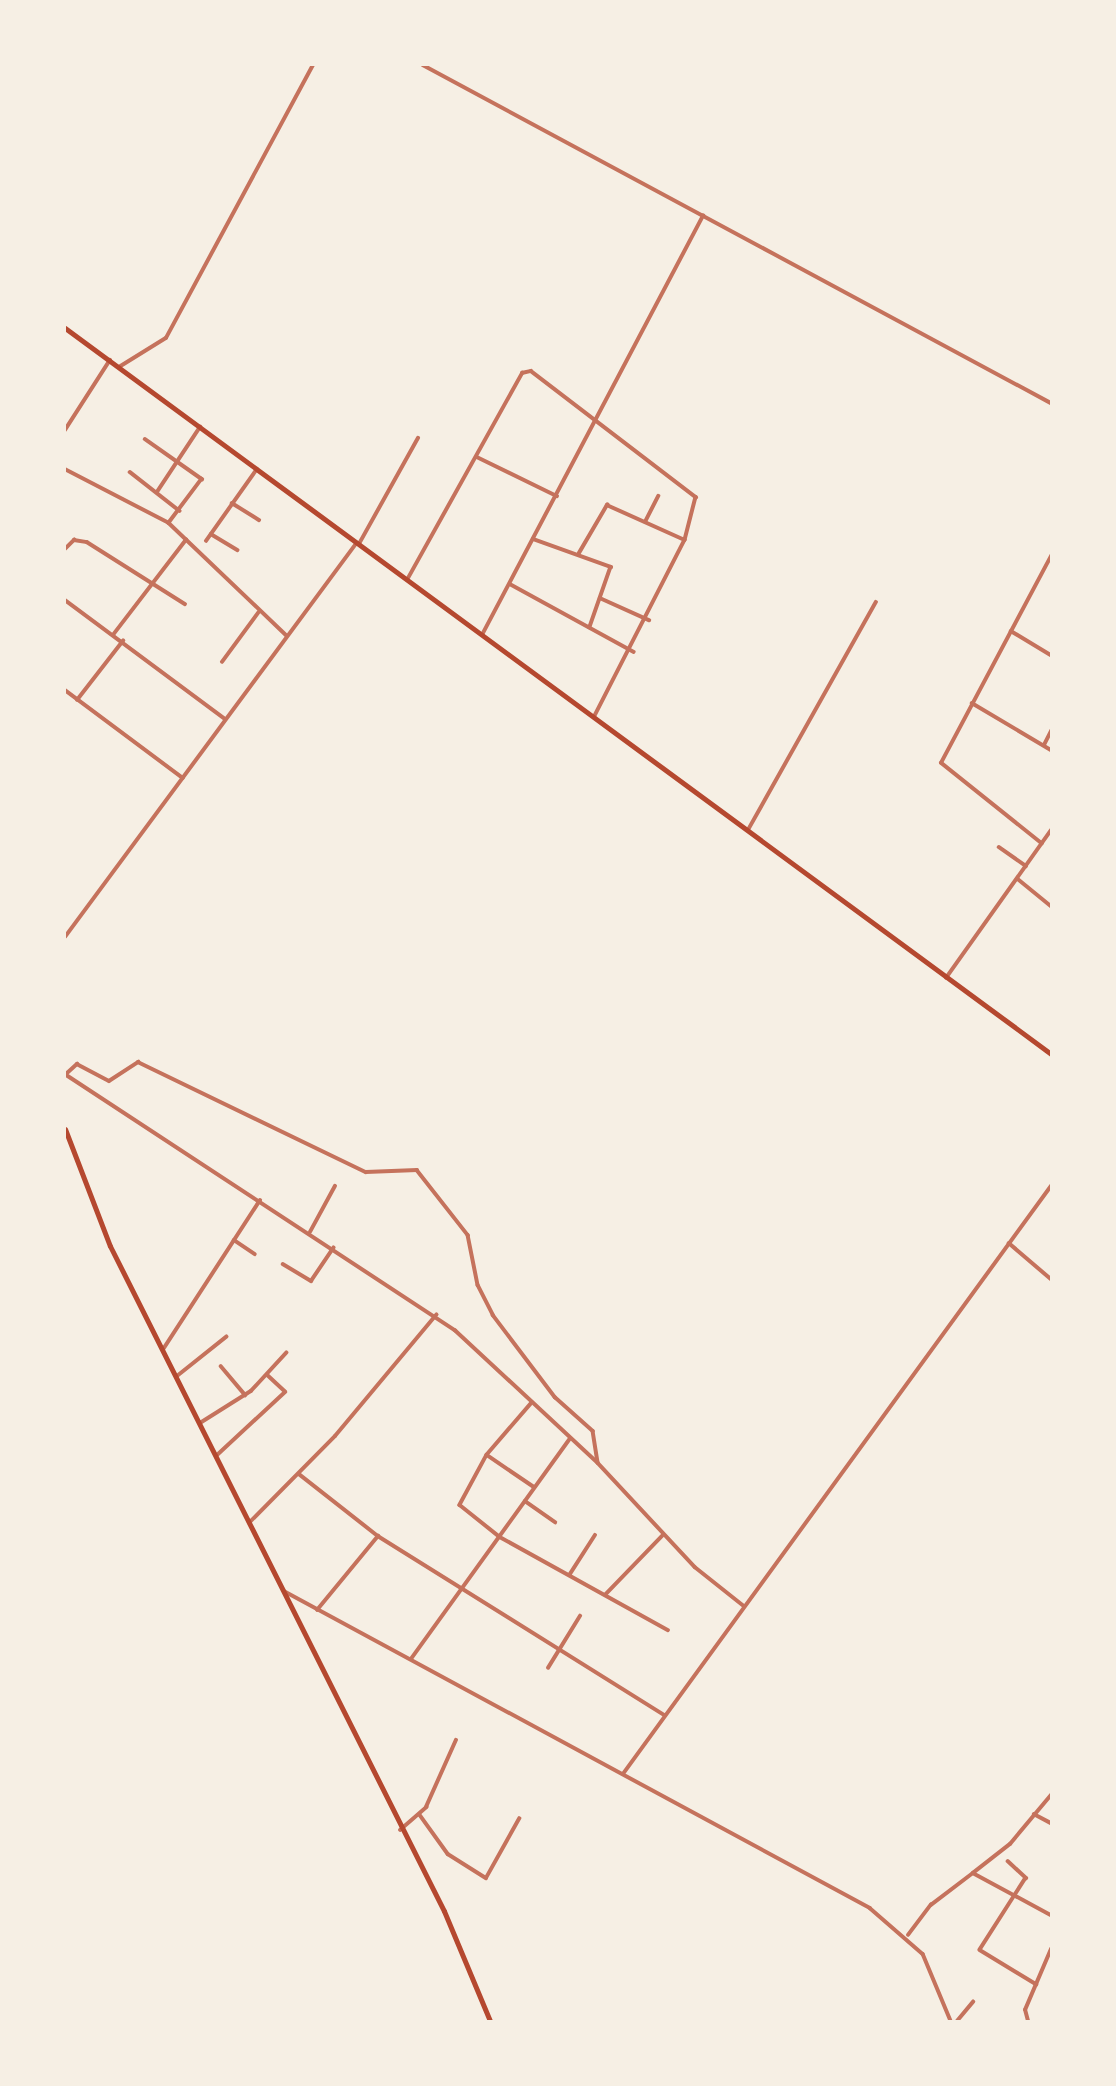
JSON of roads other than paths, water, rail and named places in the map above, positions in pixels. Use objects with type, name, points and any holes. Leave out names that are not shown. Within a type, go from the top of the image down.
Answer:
[{"type":"main road","points":[[65,328],[1051,1054]]},
{"type":"main road","points":[[65,1129],[100,1223],[400,1830],[456,1936],[490,2021]]},
{"type":"street","points":[[119,367],[166,338],[313,65]]},
{"type":"street","points":[[423,65],[1051,403]]},
{"type":"street","points":[[482,635],[703,216]]},
{"type":"street","points":[[65,430],[110,360]]},
{"type":"street","points":[[407,580],[527,371],[597,420],[696,496],[685,540],[649,620],[634,652],[595,716]]},
{"type":"street","points":[[157,492],[201,427]]},
{"type":"street","points":[[65,937],[286,635],[358,544],[418,438]]},
{"type":"street","points":[[145,439],[202,479],[169,523]]},
{"type":"street","points":[[476,457],[557,496]]},
{"type":"street","points":[[65,469],[169,523],[286,635]]},
{"type":"street","points":[[206,541],[257,469]]},
{"type":"street","points":[[130,472],[180,511]]},
{"type":"street","points":[[645,522],[658,496]]},
{"type":"street","points":[[232,503],[258,520]]},
{"type":"street","points":[[579,553],[604,506],[685,540]]},
{"type":"street","points":[[211,534],[238,550]]},
{"type":"street","points":[[65,550],[81,539],[154,582],[185,604]]},
{"type":"street","points":[[533,539],[579,553],[611,567],[590,627]]},
{"type":"street","points":[[113,635],[186,540]]},
{"type":"street","points":[[1042,844],[943,767],[972,703],[1051,556]]},
{"type":"street","points":[[510,584],[634,652]]},
{"type":"street","points":[[600,598],[649,620]]},
{"type":"street","points":[[65,600],[225,719]]},
{"type":"street","points":[[748,830],[876,603]]},
{"type":"street","points":[[222,662],[259,612]]},
{"type":"street","points":[[1011,631],[1051,654]]},
{"type":"street","points":[[77,700],[123,642]]},
{"type":"street","points":[[65,690],[183,778]]},
{"type":"street","points":[[972,703],[1051,750]]},
{"type":"street","points":[[1044,745],[1051,731]]},
{"type":"street","points":[[946,978],[1051,831]]},
{"type":"street","points":[[999,847],[1026,866]]},
{"type":"street","points":[[1017,879],[1051,906]]},
{"type":"street","points":[[598,1463],[593,1431],[555,1396],[493,1315],[478,1285],[468,1235],[417,1170],[366,1172],[138,1062],[109,1081],[77,1064],[65,1074],[436,1315],[569,1440],[598,1463],[663,1535],[744,1606]]},
{"type":"street","points":[[623,1774],[1051,1185]]},
{"type":"street","points":[[310,1232],[335,1186]]},
{"type":"street","points":[[164,1348],[260,1200]]},
{"type":"street","points":[[234,1240],[255,1254]]},
{"type":"street","points":[[1009,1243],[1051,1279]]},
{"type":"street","points":[[283,1264],[311,1281],[332,1248]]},
{"type":"street","points":[[249,1523],[299,1474],[436,1315]]},
{"type":"street","points":[[177,1376],[226,1337]]},
{"type":"street","points":[[200,1423],[245,1395],[268,1376],[286,1353]]},
{"type":"street","points":[[221,1366],[245,1395]]},
{"type":"street","points":[[216,1456],[285,1392],[268,1376]]},
{"type":"street","points":[[531,1404],[487,1455],[460,1505],[500,1537],[668,1630]]},
{"type":"street","points":[[410,1660],[569,1440]]},
{"type":"street","points":[[487,1455],[534,1487]]},
{"type":"street","points":[[299,1474],[378,1536],[561,1645],[665,1715]]},
{"type":"street","points":[[525,1501],[555,1522]]},
{"type":"street","points":[[570,1574],[595,1535]]},
{"type":"street","points":[[605,1595],[663,1535]]},
{"type":"street","points":[[317,1610],[378,1536]]},
{"type":"street","points":[[282,1590],[856,1900],[908,1936],[933,1971],[950,2021]]},
{"type":"street","points":[[548,1668],[580,1616]]},
{"type":"street","points":[[400,1830],[420,1815],[456,1740]]},
{"type":"street","points":[[908,1936],[932,1905],[1010,1844],[1051,1795]]},
{"type":"street","points":[[1034,1814],[1051,1823]]},
{"type":"street","points":[[420,1815],[448,1854],[485,1878],[519,1819]]},
{"type":"street","points":[[1008,1861],[1026,1875],[1017,1897],[980,1950],[1036,1983]]},
{"type":"street","points":[[973,1873],[1051,1915]]},
{"type":"street","points":[[1028,2021],[1025,2010],[1051,1949]]},
{"type":"street","points":[[957,2021],[973,2002]]}]
